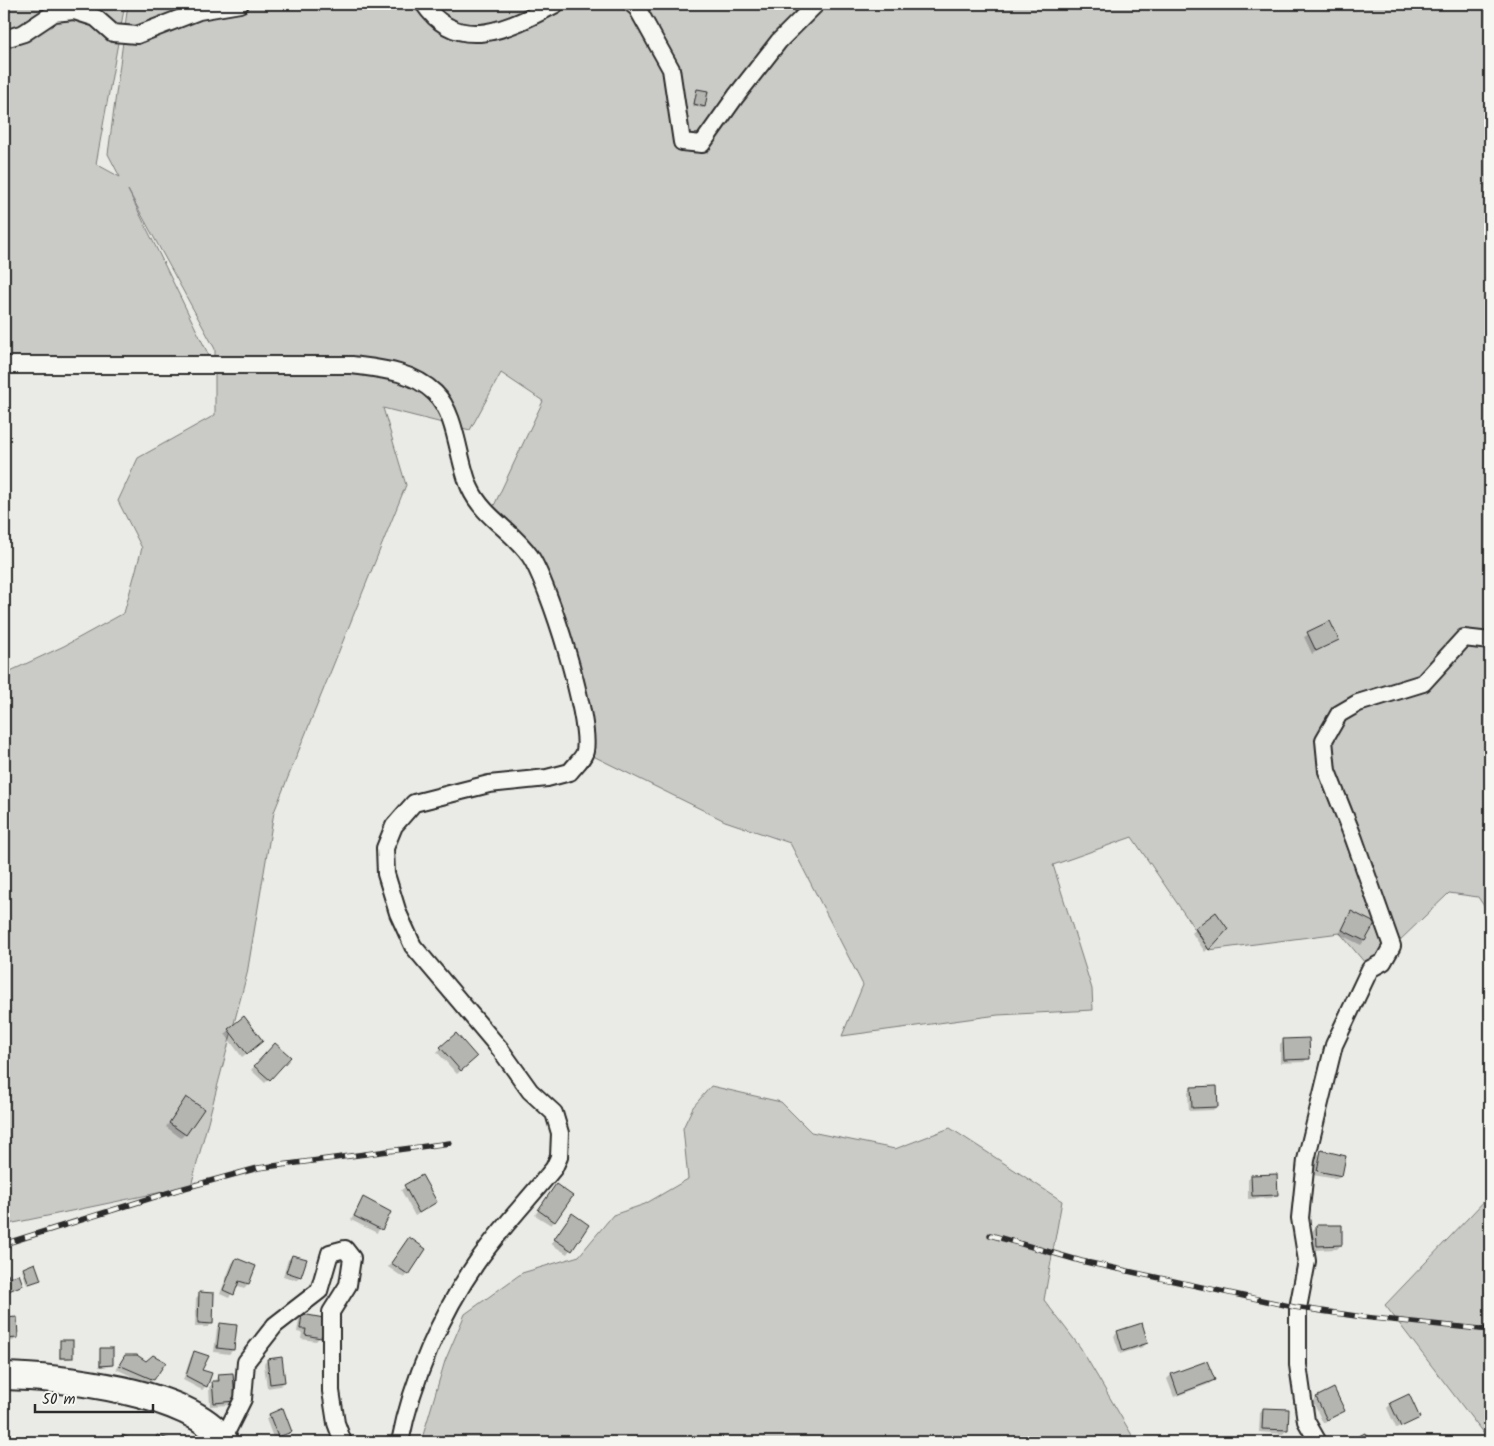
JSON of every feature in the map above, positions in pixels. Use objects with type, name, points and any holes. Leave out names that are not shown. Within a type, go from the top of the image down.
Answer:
[{"type":"highway","points":[[4,1376],[42,1377],[96,1384],[173,1405],[201,1419],[224,1441]]},
{"type":"street","points":[[4,36],[24,33],[54,14],[74,11],[96,18],[113,33],[137,35],[199,11],[240,4]]},
{"type":"street","points":[[424,4],[444,26],[471,33],[488,33],[556,4]]},
{"type":"street","points":[[632,4],[637,8],[671,69],[682,142],[702,144],[736,96],[779,41],[816,4]]},
{"type":"street","points":[[4,365],[352,365],[401,372],[423,382],[438,395],[452,424],[474,496],[479,504],[529,556],[541,578],[583,707],[585,752],[570,772],[547,778],[489,784],[439,794],[414,803],[394,826],[385,848],[386,874],[398,913],[413,946],[500,1049],[530,1091],[554,1113],[560,1133],[559,1158],[554,1168],[478,1262],[453,1302],[425,1361],[404,1421],[400,1442]]},
{"type":"street","points":[[1318,1442],[1306,1421],[1298,1365],[1298,1308],[1307,1261],[1300,1218],[1306,1160],[1334,1045],[1370,969],[1383,962],[1392,946],[1354,839],[1327,771],[1324,740],[1339,714],[1358,703],[1423,683],[1464,638],[1490,641]]},
{"type":"street","points":[[224,1441],[243,1399],[246,1362],[275,1324],[319,1291],[330,1252],[344,1248],[352,1258],[348,1285],[331,1312],[331,1391],[336,1423],[343,1442]]},
{"type":"shaded area","points":[[4,4],[125,4],[96,164],[120,177],[108,154],[128,4],[1490,4],[1490,915],[1478,897],[1449,893],[1370,969],[1340,933],[1209,950],[1132,837],[1053,865],[1092,989],[1093,1010],[998,1015],[842,1036],[863,985],[790,843],[725,821],[585,752],[581,687],[529,556],[491,512],[543,401],[501,373],[470,430],[383,408],[406,485],[274,812],[247,974],[191,1186],[4,1225],[4,674],[64,646],[124,613],[142,548],[118,501],[138,458],[215,415],[215,349],[128,190],[213,364],[4,365]]},
{"type":"shaded area","points":[[711,1086],[781,1102],[811,1132],[895,1149],[950,1128],[1062,1201],[1044,1300],[1080,1347],[1136,1442],[421,1442],[445,1361],[465,1314],[522,1273],[579,1256],[613,1215],[645,1204],[688,1179],[683,1128],[693,1107]]},
{"type":"shaded area","points":[[1490,1195],[1490,1442],[1385,1305]]},
{"type":"building","points":[[697,89],[708,91],[705,107],[694,104]]},
{"type":"building","points":[[1330,621],[1339,640],[1316,651],[1307,632]]},
{"type":"building","points":[[1351,911],[1375,923],[1365,941],[1342,930]]},
{"type":"building","points":[[1216,912],[1228,929],[1209,950],[1195,928]]},
{"type":"building","points":[[244,1016],[263,1041],[247,1054],[228,1029]]},
{"type":"building","points":[[456,1033],[477,1057],[461,1071],[440,1047]]},
{"type":"building","points":[[1309,1038],[1310,1059],[1284,1060],[1283,1039]]},
{"type":"building","points":[[275,1043],[291,1057],[270,1080],[254,1066]]},
{"type":"building","points":[[1217,1086],[1218,1107],[1192,1108],[1191,1087]]},
{"type":"building","points":[[186,1097],[204,1109],[186,1135],[169,1123]]},
{"type":"building","points":[[1321,1150],[1346,1156],[1342,1176],[1317,1171]]},
{"type":"building","points":[[1277,1174],[1278,1195],[1252,1196],[1251,1175]]},
{"type":"building","points":[[422,1175],[437,1202],[419,1213],[404,1185]]},
{"type":"building","points":[[556,1184],[573,1196],[555,1222],[538,1210]]},
{"type":"building","points":[[363,1197],[391,1212],[382,1230],[354,1216]]},
{"type":"building","points":[[572,1213],[589,1225],[572,1251],[554,1239]]},
{"type":"building","points":[[1316,1225],[1342,1225],[1342,1245],[1317,1246]]},
{"type":"building","points":[[409,1237],[426,1249],[409,1275],[391,1263]]},
{"type":"building","points":[[292,1255],[307,1259],[301,1277],[286,1272]]},
{"type":"building","points":[[236,1258],[256,1266],[249,1284],[239,1281],[234,1295],[223,1290]]},
{"type":"building","points":[[35,1263],[41,1280],[29,1284],[23,1268]]},
{"type":"building","points":[[8,1274],[9,1278],[19,1274],[23,1285],[4,1293],[4,1275]]},
{"type":"building","points":[[199,1292],[214,1293],[213,1324],[198,1323]]},
{"type":"building","points":[[302,1314],[324,1318],[321,1338],[305,1335],[306,1329],[300,1329]]},
{"type":"building","points":[[17,1317],[18,1338],[4,1339],[4,1318]]},
{"type":"building","points":[[220,1323],[237,1325],[234,1350],[217,1348]]},
{"type":"building","points":[[1142,1323],[1148,1343],[1123,1351],[1117,1331]]},
{"type":"building","points":[[60,1340],[73,1340],[73,1358],[60,1358]]},
{"type":"building","points":[[100,1348],[113,1348],[113,1365],[100,1366]]},
{"type":"building","points":[[194,1351],[209,1356],[202,1370],[212,1373],[207,1387],[186,1376]]},
{"type":"building","points":[[125,1355],[137,1355],[146,1361],[153,1355],[166,1362],[154,1380],[119,1365]]},
{"type":"building","points":[[282,1357],[285,1382],[270,1384],[267,1359]]},
{"type":"building","points":[[1207,1361],[1215,1380],[1178,1394],[1171,1374]]},
{"type":"building","points":[[233,1373],[235,1401],[214,1403],[212,1381],[219,1381],[218,1374]]},
{"type":"building","points":[[1334,1388],[1345,1411],[1327,1420],[1316,1397]]},
{"type":"building","points":[[1409,1394],[1420,1418],[1401,1427],[1390,1403]]},
{"type":"building","points":[[283,1408],[292,1432],[278,1437],[269,1414]]},
{"type":"building","points":[[1263,1408],[1289,1409],[1288,1430],[1262,1429]]},
{"type":"building","points":[[1365,1433],[1369,1442],[1346,1442]]},
{"type":"building","points":[[122,1435],[139,1442],[120,1442]]},
{"type":"building","points":[[157,1435],[174,1441],[174,1442],[154,1442]]},
{"type":"railway","points":[[4,1244],[177,1190],[258,1168],[450,1143]]},
{"type":"railway","points":[[990,1235],[1081,1261],[1294,1307],[1363,1317],[1490,1330]]}]
